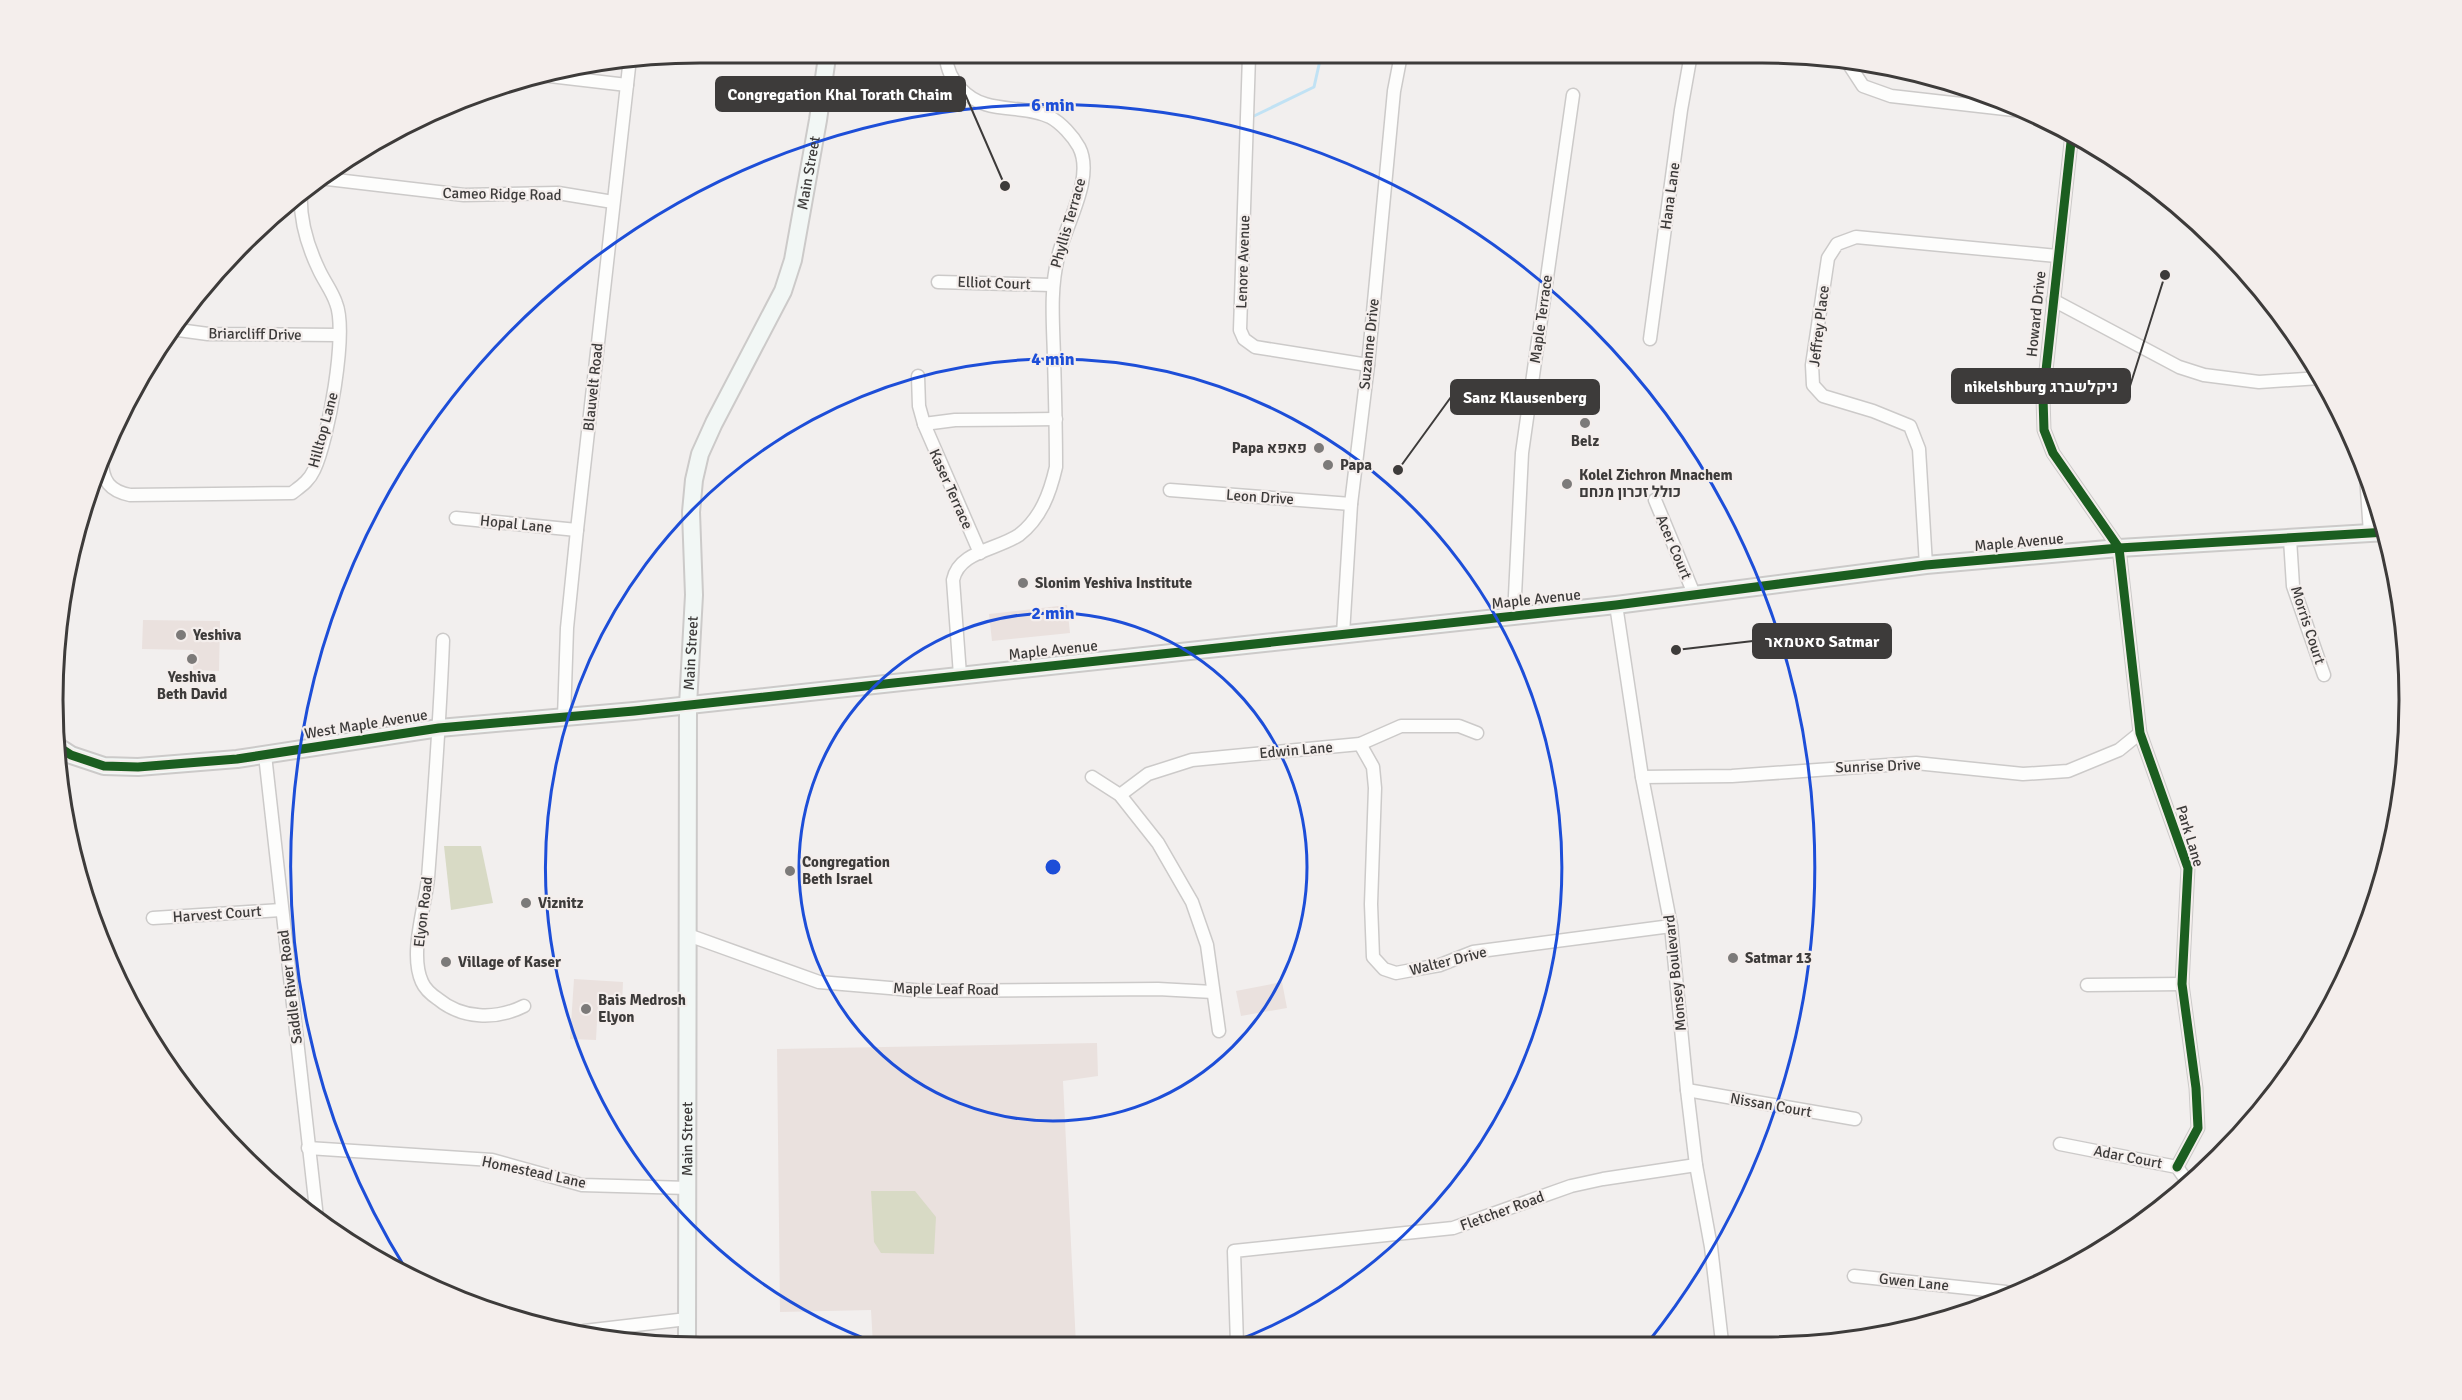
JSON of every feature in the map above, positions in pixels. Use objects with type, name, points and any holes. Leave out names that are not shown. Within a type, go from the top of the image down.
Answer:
[{"type":"street","name":"Main Street","points":[[687,1337],[688,705],[694,595],[691,512],[694,480],[700,454],[783,291],[793,260],[826,63]]},
{"type":"street","name":"Phyllis Terrace","points":[[947,63],[950,76],[969,98],[982,105],[1050,117],[1070,135],[1079,148],[1084,163],[1083,177],[1058,253],[1051,285],[1056,467],[1050,492],[1040,510],[1020,534],[1001,546],[980,553],[959,565],[953,580],[960,675]]},
{"type":"street","name":"Lenore Avenue","points":[[1249,63],[1240,330],[1244,339],[1255,347],[1368,365]]},
{"type":"street","name":"Suzanne Drive","points":[[1343,634],[1351,504],[1368,365],[1394,91],[1399,63]]},
{"type":"street","name":"Hana Lane","points":[[1650,339],[1689,63]]},
{"type":"street","name":"Blauvelt Road","points":[[564,718],[567,628],[629,67]]},
{"type":"street","points":[[1852,69],[1863,86],[1891,96],[1998,108]]},
{"type":"street","points":[[565,78],[627,85]]},
{"type":"street","name":"Maple Terrace","points":[[1514,616],[1522,453],[1573,95]]},
{"type":"street","name":"Howard Drive","points":[[2071,143],[2043,398],[2044,430],[2053,453],[2119,548]]},
{"type":"street","name":"Cameo Ridge Road","points":[[333,180],[464,195],[558,193],[613,202]]},
{"type":"street","name":"Hilltop Lane","points":[[104,475],[105,480],[116,493],[130,495],[292,493],[306,482],[314,470],[332,407],[339,362],[339,335],[337,304],[318,268],[304,229],[300,205]]},
{"type":"street","name":"Jeffrey Place","points":[[1926,565],[1919,449],[1910,426],[1873,411],[1823,396],[1814,384],[1812,365],[1828,258],[1838,244],[1856,237],[2057,256]]},
{"type":"street","name":"Elliot Court","points":[[938,282],[1051,285]]},
{"type":"street","points":[[2053,300],[2179,367],[2204,375],[2259,381],[2312,378]]},
{"type":"street","name":"Briarcliff Drive","points":[[181,330],[208,334],[339,335]]},
{"type":"street","name":"Kaser Terrace","points":[[918,376],[919,406],[924,424],[980,553]]},
{"type":"street","points":[[924,424],[955,420],[1056,419]]},
{"type":"street","name":"Leon Drive","points":[[1170,490],[1351,504]]},
{"type":"street","name":"Acer Court","points":[[1655,500],[1694,594]]},
{"type":"street","name":"Hopal Lane","points":[[456,518],[577,530]]},
{"type":"street","name":"Maple Avenue","points":[[688,705],[1616,605],[1926,565],[2119,548],[2376,533]]},
{"type":"street","name":"Morris Court","points":[[2290,538],[2293,586],[2324,675]]},
{"type":"street","name":"Park Lane","points":[[2119,548],[2140,733],[2188,868],[2182,984],[2196,1088],[2198,1128],[2177,1167]]},
{"type":"street","name":"Monsey Boulevard","points":[[1616,605],[1642,777],[1671,926],[1696,1165],[1711,1247],[1721,1337]]},
{"type":"street","name":"Elyon Road","points":[[443,640],[428,882],[418,945],[422,983],[445,1005],[457,1011],[493,1016],[509,1014],[524,1006]]},
{"type":"street","name":"West Maple Avenue","points":[[65,751],[104,766],[182,764],[265,755],[439,728],[688,705]]},
{"type":"street","name":"Edwin Lane","points":[[1119,795],[1148,774],[1192,760],[1360,744],[1401,726],[1459,726],[1477,733]]},
{"type":"street","name":"Sunrise Drive","points":[[1642,777],[1732,776],[1916,763],[2023,774],[2068,771],[2119,750],[2140,733]]},
{"type":"street","name":"Walter Drive","points":[[1360,744],[1373,767],[1375,788],[1371,904],[1373,957],[1384,969],[1396,973],[1440,965],[1473,952],[1671,926]]},
{"type":"street","name":"Saddle River Road","points":[[265,755],[315,1207]]},
{"type":"street","points":[[1092,777],[1119,795],[1158,843],[1192,902],[1207,945],[1219,1031]]},
{"type":"street","name":"Harvest Court","points":[[153,918],[281,910]]},
{"type":"street","name":"Maple Leaf Road","points":[[688,935],[819,982],[925,991],[1158,989],[1214,992]]},
{"type":"street","points":[[2087,985],[2182,984]]},
{"type":"street","name":"Nissan Court","points":[[1687,1090],[1855,1119]]},
{"type":"street","name":"Adar Court","points":[[2060,1144],[2177,1167],[2184,1177]]},
{"type":"street","name":"Homestead Lane","points":[[308,1148],[492,1160],[582,1185],[688,1188]]},
{"type":"street","name":"Fletcher Road","points":[[1238,1337],[1234,1251],[1453,1228],[1571,1186],[1696,1165]]},
{"type":"street","name":"Gwen Lane","points":[[1854,1276],[2000,1291]]},
{"type":"street","points":[[603,1330],[687,1319]]},
{"type":"shaded area","points":[[1067,605],[1070,633],[992,641],[989,614]]},
{"type":"shaded area","name":"Yeshiva","points":[[143,620],[220,621],[219,671],[193,670],[193,650],[142,649]]},
{"type":"shaded area","points":[[574,979],[623,982],[622,1004],[598,1003],[596,1040],[570,1039]]},
{"type":"shaded area","points":[[1282,982],[1287,1008],[1241,1016],[1236,991]]},
{"type":"shaded area","points":[[1097,1043],[1098,1076],[1063,1081],[1076,1337],[873,1337],[871,1310],[780,1312],[777,1049]]},
{"type":"green space","points":[[444,846],[481,846],[493,903],[451,910]]},
{"type":"green space","points":[[871,1191],[915,1191],[936,1217],[934,1254],[881,1253],[874,1242]]},
{"type":"waterway","points":[[1254,116],[1314,87],[1319,63]]},
{"type":"cycle path","points":[[2071,143],[2043,398],[2044,430],[2053,453],[2119,548],[2140,733],[2188,868],[2182,984],[2196,1088],[2198,1128],[2177,1167]]},
{"type":"cycle path","points":[[65,751],[104,766],[138,767],[237,759],[439,728],[634,711],[1616,605],[1926,565],[2119,548],[2376,533]]},
{"type":"place","name":"Congregation Khal Torath Chaim","points":[[1005,186]]},
{"type":"place","name":"nikelshburg ניקלשברג","points":[[2165,275]]},
{"type":"place","name":"Belz","points":[[1585,423]]},
{"type":"place","name":"Papa פאפא","points":[[1319,448]]},
{"type":"place","name":"Papa","points":[[1328,465]]},
{"type":"place","name":"Sanz Klausenberg","points":[[1398,470]]},
{"type":"place","name":"Kolel Zichron Mnachem כולל זכרון מנחם","points":[[1567,484]]},
{"type":"place","name":"Slonim Yeshiva Institute","points":[[1023,583]]},
{"type":"place","name":"Yeshiva","points":[[181,635]]},
{"type":"place","name":"סאטמאר Satmar","points":[[1676,650]]},
{"type":"place","name":"Yeshiva Beth David","points":[[192,659]]},
{"type":"place","name":"Congregation Beth Israel","points":[[790,871]]},
{"type":"place","name":"Viznitz","points":[[526,903]]},
{"type":"place","name":"Satmar 13","points":[[1733,958]]},
{"type":"place","name":"Village of Kaser","points":[[446,962]]},
{"type":"place","name":"Bais Medrosh Elyon","points":[[586,1009]]}]
